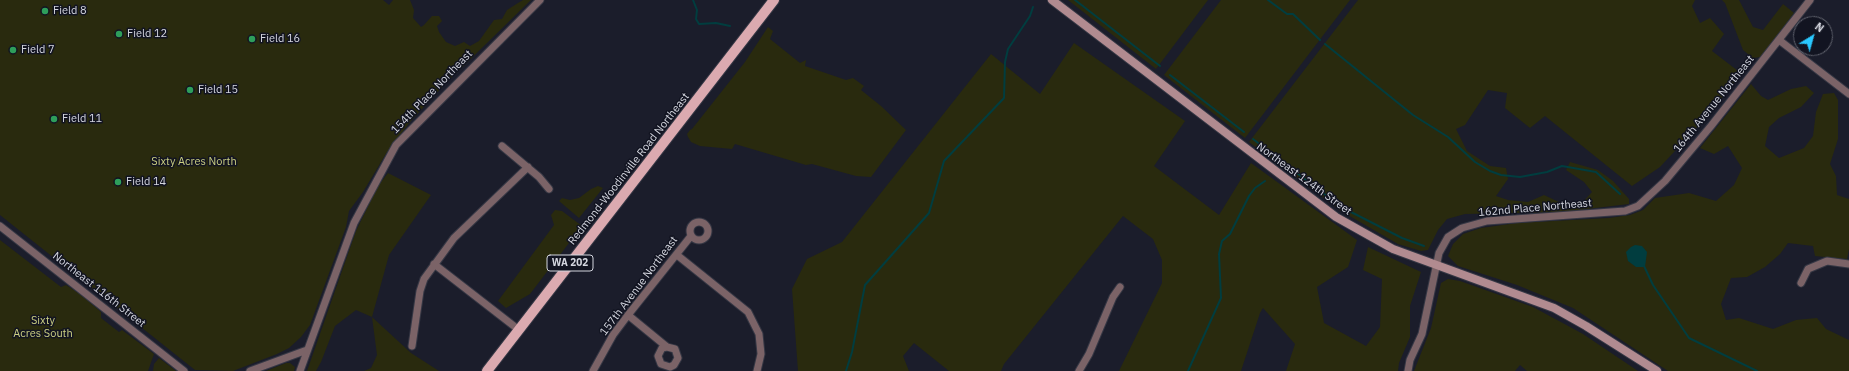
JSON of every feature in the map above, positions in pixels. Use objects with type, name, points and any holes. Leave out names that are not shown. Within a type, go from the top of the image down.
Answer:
[{"type":"main road","name":"Redmond-Woodinville Road Northeast","points":[[487,371],[642,173],[774,0]]},
{"type":"street","name":"154th Place Northeast","points":[[300,371],[354,223],[396,145],[540,0]]},
{"type":"street","name":"Northeast 124th Street","points":[[1052,0],[1319,205],[1374,239],[1393,249],[1554,308],[1586,326],[1657,371]]},
{"type":"street","name":"164th Avenue Northeast","points":[[1625,211],[1638,206],[1665,181],[1711,126],[1810,0]]},
{"type":"street","points":[[1779,40],[1849,94]]},
{"type":"street","points":[[502,146],[539,177],[549,189]]},
{"type":"street","points":[[412,346],[420,291],[424,280],[434,264],[454,238],[528,167]]},
{"type":"street","name":"162nd Place Northeast","points":[[1408,371],[1410,360],[1422,334],[1439,253],[1448,237],[1454,232],[1470,224],[1514,218],[1625,211]]},
{"type":"street","name":"Northeast 116th Street","points":[[0,226],[184,371]]},
{"type":"street","name":"157th Avenue Northeast","points":[[593,371],[613,335],[691,236]]},
{"type":"street","points":[[676,255],[748,312],[759,334],[761,354],[757,371]]},
{"type":"street","points":[[1801,283],[1808,269],[1827,262],[1849,264]]},
{"type":"street","points":[[434,264],[519,330]]},
{"type":"street","points":[[1079,371],[1089,354],[1113,297],[1120,287]]},
{"type":"street","points":[[628,315],[667,347]]},
{"type":"street","points":[[250,371],[307,350]]},
{"type":"green space","name":"Sixty Acres North","points":[[0,0],[383,0],[389,5],[393,0],[410,0],[414,10],[413,18],[421,27],[432,16],[439,16],[442,21],[437,26],[446,42],[455,46],[464,42],[470,46],[479,41],[494,20],[502,19],[507,10],[523,0],[531,0],[442,87],[410,122],[387,152],[363,192],[349,211],[346,227],[310,325],[301,337],[289,348],[277,354],[233,371],[195,370],[0,215]]},
{"type":"green space","points":[[1068,0],[1208,0],[1156,69]]},
{"type":"green space","points":[[1221,0],[1350,0],[1245,138],[1164,75]]},
{"type":"green space","points":[[1358,0],[1695,0],[1692,6],[1700,23],[1710,18],[1724,34],[1712,51],[1742,74],[1701,123],[1660,167],[1632,186],[1545,116],[1530,128],[1505,108],[1507,93],[1488,90],[1465,125],[1456,129],[1467,151],[1490,166],[1506,168],[1508,179],[1496,196],[1508,200],[1528,202],[1544,195],[1561,203],[1578,207],[1592,192],[1584,182],[1566,170],[1570,162],[1598,170],[1613,181],[1629,199],[1629,204],[1562,212],[1465,214],[1447,219],[1438,230],[1428,250],[1421,251],[1398,244],[1341,211],[1249,142]]},
{"type":"green space","points":[[1722,0],[1739,0],[1753,27],[1763,30],[1783,4],[1794,13],[1761,57],[1753,58],[1743,50],[1725,3]]},
{"type":"green space","points":[[768,27],[773,31],[770,39],[800,63],[806,60],[805,66],[846,80],[853,78],[864,86],[861,90],[881,106],[906,130],[871,177],[856,176],[812,164],[806,165],[735,144],[732,149],[700,146],[691,142],[687,134],[745,62]]},
{"type":"green space","points":[[1074,43],[1185,121],[1154,166],[1219,215],[1251,163],[1357,240],[1348,267],[1317,287],[1324,323],[1366,346],[1380,327],[1382,279],[1363,270],[1368,247],[1421,272],[1410,306],[1410,337],[1399,363],[1398,371],[1286,371],[1295,344],[1263,308],[1241,371],[1119,371],[1162,283],[1162,260],[1153,239],[1123,216],[1004,364],[1001,371],[949,371],[914,343],[903,356],[909,371],[798,371],[792,289],[807,259],[842,242],[991,54],[1040,94]]},
{"type":"green space","points":[[1751,84],[1761,96],[1768,100],[1791,89],[1806,86],[1814,93],[1801,107],[1779,118],[1769,127],[1765,146],[1779,158],[1804,148],[1813,136],[1816,112],[1823,94],[1834,93],[1838,100],[1838,139],[1830,164],[1836,176],[1837,195],[1849,199],[1849,249],[1847,259],[1815,256],[1813,246],[1788,243],[1780,254],[1765,267],[1747,277],[1731,278],[1721,304],[1726,320],[1739,318],[1773,329],[1796,320],[1817,318],[1826,329],[1849,340],[1849,371],[1668,371],[1573,308],[1517,285],[1458,266],[1448,256],[1453,244],[1463,234],[1481,228],[1517,223],[1609,218],[1630,215],[1643,210],[1655,198],[1689,193],[1716,201],[1734,185],[1742,168],[1728,146],[1714,154],[1700,148]]},
{"type":"green space","points":[[388,173],[431,195],[389,255],[372,317],[356,310],[335,326],[316,371],[307,371],[356,231],[378,186]]},
{"type":"green space","points":[[598,186],[603,188],[579,218],[559,201],[562,198],[570,200],[579,198],[591,189]]},
{"type":"green space","points":[[555,210],[562,211],[582,226],[530,294],[506,308],[498,301],[554,225],[551,215]]},
{"type":"green space","name":"Sixty Acres South","points":[[0,240],[61,287],[66,285],[80,294],[101,312],[101,318],[119,332],[122,330],[154,354],[148,371],[0,371]]},
{"type":"green space","points":[[1448,279],[1460,281],[1533,307],[1583,334],[1638,371],[1527,371],[1520,365],[1515,371],[1414,371],[1431,328],[1441,283]]},
{"type":"green space","points":[[372,317],[411,353],[439,371],[364,371],[371,368],[377,355]]},
{"type":"green space","points":[[159,358],[176,371],[153,371],[154,364]]},
{"type":"green space","points":[[286,363],[290,363],[295,367],[294,371],[266,371]]},
{"type":"shaded area","points":[[1635,245],[1642,246],[1647,252],[1645,267],[1636,267],[1628,261],[1626,252]]},
{"type":"waterway","points":[[693,0],[697,10],[696,19],[699,24],[716,23],[730,26]]},
{"type":"waterway","points":[[1075,0],[1160,66]]},
{"type":"waterway","points":[[1268,0],[1287,14],[1293,14],[1320,40]]},
{"type":"waterway","points":[[846,371],[852,352],[865,285],[929,213],[944,161],[1004,98],[1005,62],[1008,49],[1030,16],[1033,7]]},
{"type":"waterway","points":[[1325,44],[1413,115],[1448,137],[1475,162],[1490,171],[1501,175],[1520,177],[1547,172],[1562,166],[1596,172],[1620,194]]},
{"type":"waterway","points":[[1170,75],[1244,132]]},
{"type":"waterway","points":[[1253,139],[1328,197],[1351,212],[1402,238],[1424,246]]},
{"type":"waterway","points":[[1188,371],[1221,298],[1219,254],[1222,241],[1230,234],[1249,196],[1255,188],[1265,181]]},
{"type":"waterway","points":[[1644,266],[1653,285],[1689,338],[1757,371]]},
{"type":"place","name":"Field 8","points":[[45,11]]},
{"type":"place","name":"Field 12","points":[[119,34]]},
{"type":"place","name":"Field 16","points":[[252,39]]},
{"type":"place","name":"Field 7","points":[[13,50]]},
{"type":"place","name":"Field 15","points":[[190,90]]},
{"type":"place","name":"Field 11","points":[[54,119]]},
{"type":"place","name":"Field 14","points":[[118,182]]}]
